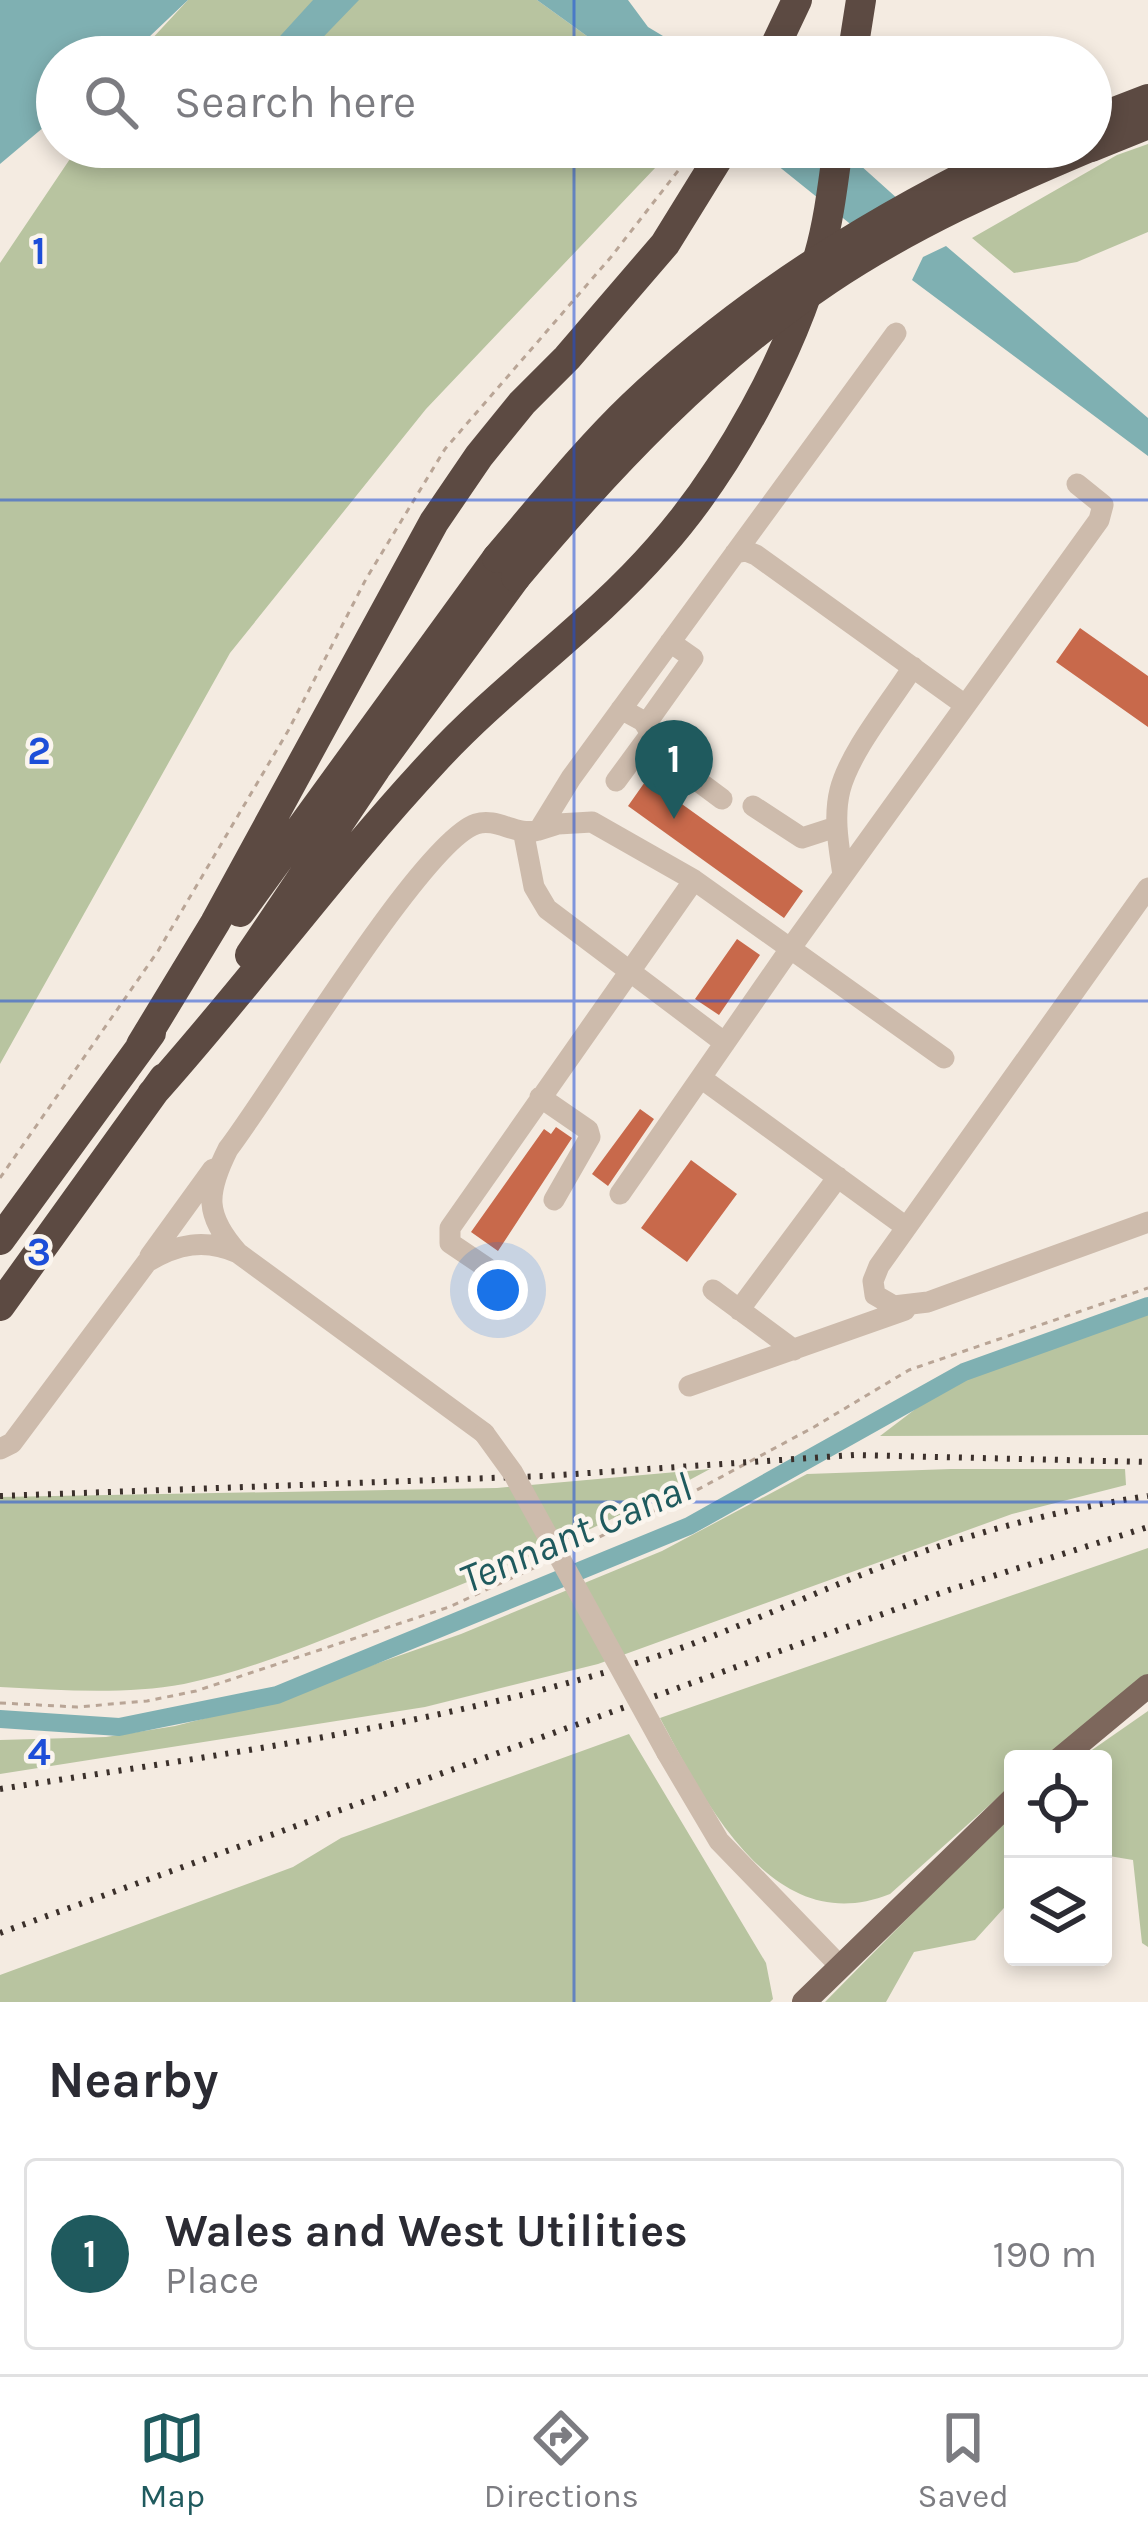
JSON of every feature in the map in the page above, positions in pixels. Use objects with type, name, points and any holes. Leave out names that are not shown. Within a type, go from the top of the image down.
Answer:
[{"type":"highway","points":[[771,36],[797,0]]},
{"type":"highway","points":[[855,36],[861,0]]},
{"type":"highway","points":[[1112,123],[1148,99]]},
{"type":"highway","points":[[1112,131],[1148,124]]},
{"type":"highway","points":[[141,1046],[215,923],[434,522],[522,403],[665,244],[713,168]]},
{"type":"highway","points":[[152,1094],[238,998],[433,762],[659,549],[707,489],[772,371],[819,256],[834,168]]},
{"type":"highway","points":[[0,1240],[141,1046],[631,407],[740,314],[852,236],[979,168]]},
{"type":"highway","points":[[0,1306],[376,768],[506,567],[713,370],[825,282],[1030,168]]},
{"type":"main road","points":[[1071,1750],[1148,1686]]},
{"type":"main road","points":[[804,2002],[1004,1808]]},
{"type":"lane","points":[[725,1043],[539,899],[532,832],[896,333]]},
{"type":"lane","points":[[620,1194],[1104,512],[1103,505],[1077,484]]},
{"type":"lane","points":[[735,554],[746,550],[756,555],[965,705]]},
{"type":"lane","points":[[616,781],[693,658],[670,642]]},
{"type":"lane","points":[[843,875],[836,827],[839,791],[848,768],[913,667]]},
{"type":"lane","points":[[621,709],[649,728],[667,758],[722,800]]},
{"type":"lane","points":[[753,806],[802,838],[836,827]]},
{"type":"lane","points":[[0,1449],[12,1443],[146,1262],[427,864],[474,824],[488,822],[532,832],[592,821],[694,880],[944,1058]]},
{"type":"lane","points":[[488,1268],[450,1243],[451,1228],[694,880]]},
{"type":"lane","points":[[928,1302],[894,1306],[875,1295],[873,1281],[879,1266],[1148,888]]},
{"type":"lane","points":[[701,1078],[906,1227]]},
{"type":"lane","points":[[541,1097],[589,1130],[590,1137],[554,1200]]},
{"type":"lane","points":[[228,1149],[210,1197],[214,1218],[238,1253]]},
{"type":"lane","points":[[739,1310],[838,1178]]},
{"type":"lane","points":[[689,1386],[1148,1222]]},
{"type":"lane","points":[[146,1262],[167,1250],[196,1243],[218,1244],[238,1253],[484,1433],[522,1488],[719,1841],[840,1966]]},
{"type":"lane","points":[[713,1291],[794,1350]]},
{"type":"path","points":[[572,1550],[758,1457],[909,1370],[1148,1288]]},
{"type":"path","points":[[0,1703],[77,1707],[196,1691],[449,1607],[552,1559]]},
{"type":"green space","points":[[188,0],[537,0],[587,36],[155,36]]},
{"type":"green space","points":[[1148,144],[1148,232],[1077,262],[1014,273],[972,238],[1094,168],[1112,168],[1112,158]]},
{"type":"green space","points":[[64,168],[655,168],[426,409],[230,653],[0,1064],[0,263]]},
{"type":"green space","points":[[1148,1306],[1148,1435],[880,1436],[964,1372]]},
{"type":"green space","points":[[710,1469],[514,1563],[237,1670],[138,1690],[0,1687],[0,1497],[497,1488]]},
{"type":"green space","points":[[1125,1469],[1126,1485],[1012,1514],[598,1664],[425,1707],[0,1774],[0,1740],[106,1737],[175,1726],[261,1704],[461,1634],[662,1551],[807,1474]]},
{"type":"green space","points":[[1148,1548],[1148,1674],[1054,1750],[1004,1750],[1004,1792],[890,1894],[848,1903],[811,1898],[778,1881],[722,1823],[660,1718]]},
{"type":"green space","points":[[1148,1711],[1148,1947],[1142,1943],[1133,1860],[1112,1856],[1112,1750],[1092,1750]]},
{"type":"green space","points":[[629,1734],[766,1963],[770,2002],[0,2002],[0,1975],[293,1867],[341,1838]]},
{"type":"green space","points":[[1004,1820],[1004,1908],[975,1940],[914,1952],[886,2002],[825,2002]]},
{"type":"water","points":[[0,0],[188,0],[150,36],[36,36],[36,134],[0,164]]},
{"type":"water","points":[[313,0],[359,0],[324,36],[280,36]]},
{"type":"water","points":[[537,0],[628,0],[648,27],[663,36],[587,36]]},
{"type":"water","points":[[781,168],[863,168],[899,200],[869,239]]},
{"type":"water","points":[[946,246],[1148,418],[1148,456],[912,280],[923,257]]},
{"type":"building","points":[[1080,628],[1148,676],[1148,727],[1056,662]]},
{"type":"building","points":[[647,779],[803,891],[784,918],[628,806]]},
{"type":"building","points":[[737,939],[760,955],[719,1015],[695,999]]},
{"type":"building","points":[[640,1109],[654,1119],[608,1186],[592,1174]]},
{"type":"building","points":[[556,1127],[572,1138],[498,1251],[471,1232],[544,1129],[551,1134]]},
{"type":"building","points":[[691,1160],[737,1194],[687,1262],[641,1228]]},
{"type":"waterway","name":"Tennant Canal","points":[[0,1719],[119,1727],[277,1695],[689,1526],[964,1372],[1148,1306]]},
{"type":"railway","points":[[0,1496],[545,1476],[854,1455],[1148,1462]]},
{"type":"railway","points":[[0,1789],[245,1751],[490,1703],[649,1659],[947,1544],[1032,1519],[1148,1496]]},
{"type":"railway","points":[[0,1933],[949,1590],[1148,1527]]},
{"type":"place","name":"Wales and West Utilities","points":[[674,819]]}]
